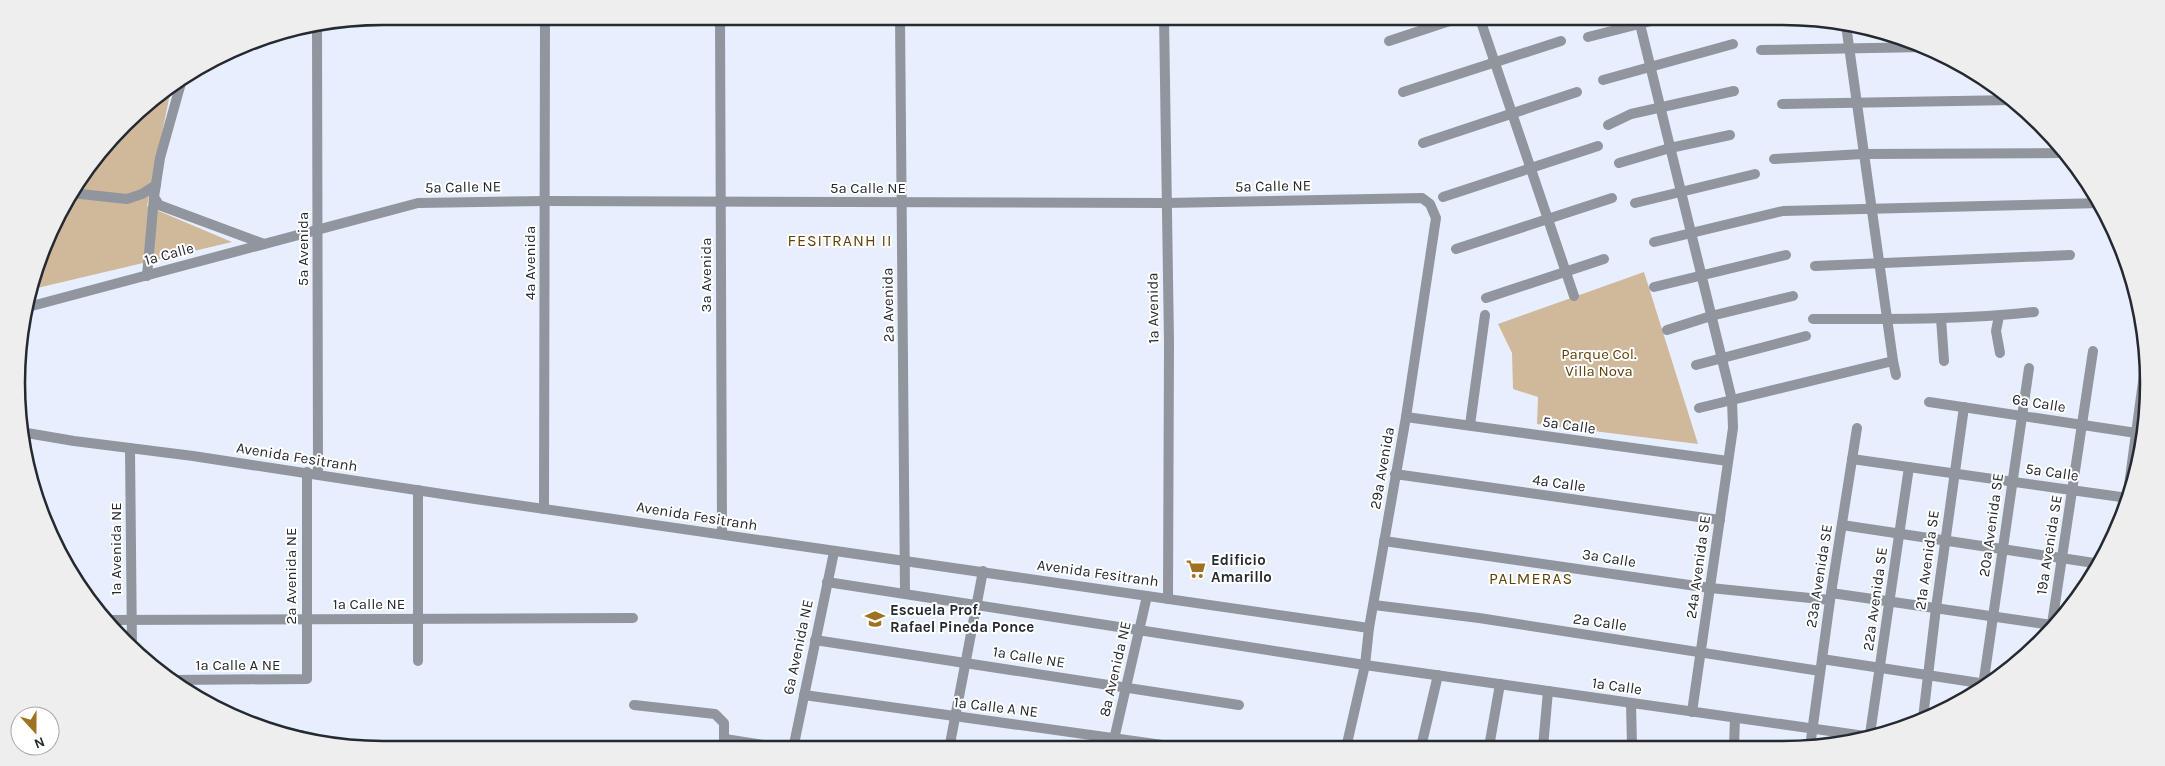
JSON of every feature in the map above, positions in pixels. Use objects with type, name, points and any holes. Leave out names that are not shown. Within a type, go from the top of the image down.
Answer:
[{"type":"street","name":"4a Avenida","points":[[544,509],[545,25]]},
{"type":"street","name":"3a Avenida","points":[[720,25],[722,534]]},
{"type":"street","name":"2a Avenida","points":[[900,25],[905,594]]},
{"type":"street","name":"1a Avenida","points":[[1164,25],[1169,342],[1168,599]]},
{"type":"street","points":[[1389,41],[1438,25]]},
{"type":"street","points":[[1481,25],[1574,296]]},
{"type":"street","points":[[1588,37],[1624,25]]},
{"type":"street","name":"24a Avenida SE","points":[[1640,25],[1732,400],[1733,428],[1692,712]]},
{"type":"street","name":"5a Avenida","points":[[317,31],[318,474]]},
{"type":"street","points":[[1847,31],[1896,375]]},
{"type":"street","points":[[1403,92],[1561,41]]},
{"type":"street","points":[[1603,80],[1733,44]]},
{"type":"street","points":[[1761,50],[1907,48]]},
{"type":"street","points":[[146,276],[160,158],[179,89]]},
{"type":"street","points":[[1608,125],[1631,114],[1734,91]]},
{"type":"street","points":[[1423,143],[1577,92]]},
{"type":"street","points":[[1782,104],[2001,100]]},
{"type":"street","points":[[1619,163],[1670,148],[1730,135]]},
{"type":"street","points":[[1443,197],[1598,146]]},
{"type":"street","points":[[1774,159],[1864,154],[2056,153]]},
{"type":"street","points":[[1635,203],[1756,174]]},
{"type":"street","points":[[79,194],[127,199],[142,194],[156,185]]},
{"type":"street","points":[[154,197],[159,205],[264,244]]},
{"type":"street","name":"5a Calle NE","points":[[318,228],[418,203],[545,201],[1166,204],[1422,198]]},
{"type":"street","name":"29a Avenida","points":[[1348,741],[1366,664],[1370,628],[1406,417],[1436,218],[1430,204],[1422,198]]},
{"type":"street","points":[[1456,249],[1612,198]]},
{"type":"street","points":[[1654,242],[1783,211],[2092,203]]},
{"type":"street","name":"1a Calle","points":[[34,306],[318,228]]},
{"type":"street","points":[[1654,287],[1701,274],[1786,255]]},
{"type":"street","points":[[1815,266],[2070,255]]},
{"type":"street","points":[[1486,298],[1604,259]]},
{"type":"street","points":[[1667,330],[1711,316],[1793,296]]},
{"type":"street","points":[[1813,319],[1941,318],[1999,316],[2034,312]]},
{"type":"street","points":[[1470,425],[1485,315]]},
{"type":"street","points":[[1999,316],[1996,331],[2000,352]]},
{"type":"street","points":[[1941,318],[1944,361]]},
{"type":"street","points":[[1696,365],[1806,336]]},
{"type":"street","name":"19a Avenida SE","points":[[2053,616],[2093,351]]},
{"type":"street","points":[[1699,408],[1893,361]]},
{"type":"street","name":"20a Avenida SE","points":[[1986,677],[2029,368]]},
{"type":"street","name":"6a Calle","points":[[1929,402],[2136,433]]},
{"type":"street","name":"21a Avenida SE","points":[[1924,712],[1964,407]]},
{"type":"street","name":"5a Calle","points":[[1406,417],[1728,462]]},
{"type":"street","name":"23a Avenida SE","points":[[1811,739],[1830,597],[1858,428]]},
{"type":"street","name":"Avenida Fesitranh","points":[[29,433],[307,472],[834,552],[984,571],[1370,628]]},
{"type":"street","name":"1a Avenida NE","points":[[130,448],[132,638]]},
{"type":"street","name":"5a Calle","points":[[1852,459],[2121,498]]},
{"type":"street","name":"22a Avenida SE","points":[[1871,730],[1910,467]]},
{"type":"street","name":"2a Avenida NE","points":[[307,472],[307,679]]},
{"type":"street","name":"4a Calle","points":[[1395,474],[1720,520]]},
{"type":"street","points":[[418,490],[418,661]]},
{"type":"street","points":[[1842,524],[2092,563]]},
{"type":"street","name":"3a Calle","points":[[1384,540],[1710,588],[1890,602],[2047,623]]},
{"type":"street","name":"6a Avenida NE","points":[[795,741],[834,552]]},
{"type":"street","points":[[950,741],[984,571]]},
{"type":"street","name":"1a Calle","points":[[827,582],[1438,675],[1852,734]]},
{"type":"street","name":"8a Avenida NE","points":[[1114,741],[1147,596]]},
{"type":"street","name":"2a Calle","points":[[1374,606],[1479,618],[1820,671]]},
{"type":"street","name":"1a Calle NE","points":[[115,620],[633,618]]},
{"type":"street","name":"1a Calle NE","points":[[815,640],[1239,704]]},
{"type":"street","points":[[1822,659],[1978,683]]},
{"type":"street","points":[[1423,741],[1438,675]]},
{"type":"street","name":"1a Calle A NE","points":[[183,680],[307,679]]},
{"type":"street","points":[[1490,741],[1500,684]]},
{"type":"street","points":[[1544,741],[1548,691]]},
{"type":"street","name":"1a Calle A NE","points":[[804,695],[1140,741]]},
{"type":"street","points":[[1631,703],[1632,741]]},
{"type":"street","points":[[634,705],[715,714],[724,722],[725,741]]},
{"type":"street","points":[[1734,741],[1735,718]]},
{"type":"green space","points":[[170,96],[147,206],[232,242],[38,288],[52,246],[85,184],[130,130]]},
{"type":"green space","name":"Parque Col. Villa Nova","points":[[1644,272],[1698,444],[1537,424],[1538,397],[1513,389],[1512,353],[1498,324]]},
{"type":"place","name":"Edificio Amarillo","points":[[1196,569]]},
{"type":"place","name":"Escuela Prof. Rafael Pineda Ponce","points":[[875,619]]},
{"type":"district","name":"FESITRANH II","points":[[840,240]]},
{"type":"district","name":"PALMERAS","points":[[1531,578]]}]
